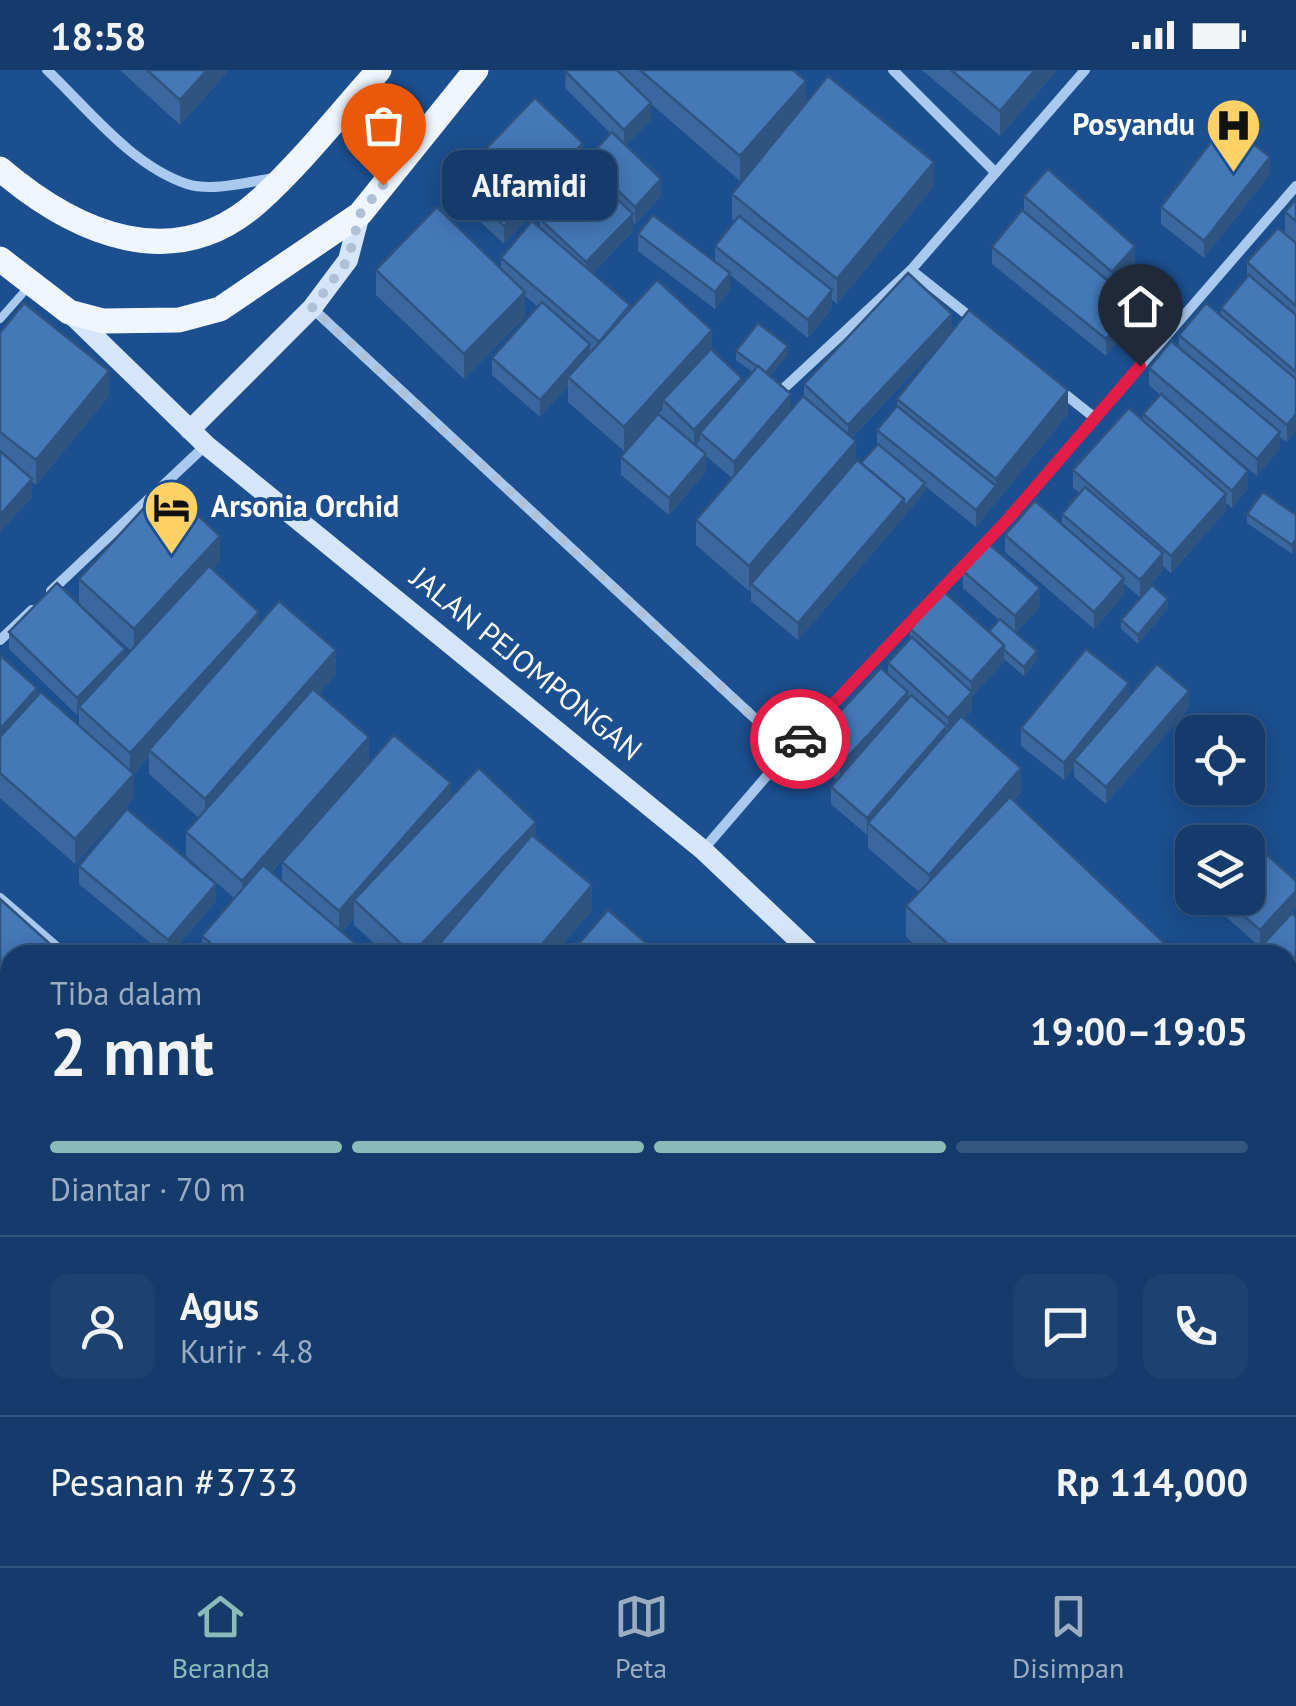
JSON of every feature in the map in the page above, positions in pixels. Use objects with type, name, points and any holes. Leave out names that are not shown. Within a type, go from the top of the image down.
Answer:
[{"type":"main road","points":[[0,169],[57,212],[100,234],[144,241],[188,238],[224,223],[258,202],[379,70]]},
{"type":"main road","points":[[69,312],[104,321],[143,322],[179,320],[220,309],[360,214],[476,70]]},
{"type":"main road","name":"JALAN PEJOMPONGAN","points":[[0,259],[69,312]]},
{"type":"street","points":[[47,70],[124,144],[157,169],[190,186],[281,177]]},
{"type":"street","points":[[893,70],[994,170]]},
{"type":"street","points":[[782,390],[910,270],[1085,70]]},
{"type":"street","points":[[702,850],[789,750],[1008,519],[1296,186]]},
{"type":"street","points":[[190,430],[312,308],[348,260],[360,214]]},
{"type":"street","points":[[910,270],[989,333]]},
{"type":"street","points":[[312,308],[789,750]]},
{"type":"street","name":"JALAN PEJOMPONGAN","points":[[69,312],[206,444],[702,850],[803,945]]},
{"type":"street","points":[[1050,382],[1095,418]]},
{"type":"street","points":[[0,640],[206,444]]},
{"type":"street","points":[[0,898],[54,945]]},
{"type":"lane","points":[[0,319],[31,284]]},
{"type":"building","points":[[147,70],[207,70],[180,100]]},
{"type":"building","points":[[566,70],[617,70],[651,103],[624,130]]},
{"type":"building","points":[[640,70],[793,70],[806,81],[740,156]]},
{"type":"building","points":[[951,70],[1035,70],[1000,111]]},
{"type":"building","points":[[828,76],[934,162],[837,279],[732,194]]},
{"type":"building","points":[[535,98],[583,143],[504,226],[455,181]]},
{"type":"building","points":[[1226,123],[1270,157],[1204,241],[1161,207]]},
{"type":"building","points":[[612,132],[661,179],[635,207],[586,160]]},
{"type":"building","points":[[1048,169],[1135,246],[1112,272],[1024,196]]},
{"type":"building","points":[[587,170],[633,214],[586,262],[540,219]]},
{"type":"building","points":[[1296,199],[1296,221],[1285,212]]},
{"type":"building","points":[[437,207],[525,292],[464,354],[376,270]]},
{"type":"building","points":[[1022,210],[1135,303],[1106,339],[992,247]]},
{"type":"building","points":[[653,215],[730,273],[715,292],[638,234]]},
{"type":"building","points":[[739,216],[832,290],[808,320],[715,246]]},
{"type":"building","points":[[532,221],[630,305],[599,342],[501,258]]},
{"type":"building","points":[[1278,228],[1296,243],[1296,306],[1247,262]]},
{"type":"building","points":[[908,273],[952,314],[848,425],[804,384]]},
{"type":"building","points":[[1249,275],[1296,315],[1296,372],[1221,308]]},
{"type":"building","points":[[657,280],[712,330],[624,427],[568,377]]},
{"type":"building","points":[[542,302],[590,344],[540,400],[492,358]]},
{"type":"building","points":[[24,303],[109,371],[36,460],[0,432],[0,333]]},
{"type":"building","points":[[1206,303],[1296,379],[1296,414],[1287,425],[1179,335]]},
{"type":"building","points":[[969,310],[1068,390],[996,479],[897,399]]},
{"type":"building","points":[[758,323],[788,346],[766,373],[736,351]]},
{"type":"building","points":[[1171,341],[1280,432],[1257,459],[1149,368]]},
{"type":"building","points":[[711,349],[742,378],[694,430],[663,400]]},
{"type":"building","points":[[758,366],[791,394],[734,462],[700,433]]},
{"type":"building","points":[[1161,394],[1248,471],[1232,491],[1143,414]]},
{"type":"building","points":[[803,396],[856,441],[749,566],[696,520]]},
{"type":"building","points":[[897,406],[996,486],[976,510],[877,430]]},
{"type":"building","points":[[1129,408],[1226,494],[1171,556],[1073,470]]},
{"type":"building","points":[[658,414],[706,454],[669,498],[621,457]]},
{"type":"building","points":[[878,444],[925,483],[904,507],[904,499],[861,463]]},
{"type":"building","points":[[0,451],[32,479],[0,515]]},
{"type":"building","points":[[857,460],[904,499],[798,623],[751,584]]},
{"type":"building","points":[[165,485],[220,536],[134,629],[79,579]]},
{"type":"building","points":[[1085,487],[1163,553],[1140,580],[1062,514]]},
{"type":"building","points":[[1263,492],[1296,515],[1296,539],[1292,545],[1247,514]]},
{"type":"building","points":[[1035,501],[1124,578],[1094,612],[1005,535]]},
{"type":"building","points":[[988,543],[1040,588],[1015,616],[963,571]]},
{"type":"building","points":[[209,566],[259,612],[130,753],[79,707]]},
{"type":"building","points":[[57,583],[125,649],[77,698],[9,632]]},
{"type":"building","points":[[1152,585],[1168,599],[1138,635],[1121,620]]},
{"type":"building","points":[[943,591],[1004,645],[971,682],[910,629]]},
{"type":"building","points":[[279,601],[336,650],[205,799],[149,750]]},
{"type":"building","points":[[1000,619],[1037,651],[1024,667],[989,631]]},
{"type":"building","points":[[912,637],[972,692],[948,718],[888,663]]},
{"type":"building","points":[[1086,649],[1129,683],[1064,763],[1021,728]]},
{"type":"building","points":[[0,655],[37,688],[0,729]]},
{"type":"building","points":[[1157,664],[1189,691],[1106,787],[1074,760]]},
{"type":"building","points":[[881,668],[908,692],[840,765],[813,741]]},
{"type":"building","points":[[313,689],[369,737],[242,881],[186,832]]},
{"type":"building","points":[[41,692],[134,774],[75,839],[0,773],[0,737]]},
{"type":"building","points":[[911,695],[947,726],[867,818],[831,787]]},
{"type":"building","points":[[961,716],[1021,768],[929,875],[868,823]]},
{"type":"building","points":[[394,735],[451,783],[339,911],[282,862]]},
{"type":"building","points":[[479,768],[536,822],[420,945],[402,945],[354,900]]},
{"type":"building","points":[[1010,797],[1166,945],[949,945],[906,906]]},
{"type":"building","points":[[127,809],[216,884],[168,940],[79,866]]},
{"type":"building","points":[[532,835],[592,885],[541,945],[438,945]]},
{"type":"building","points":[[1265,853],[1296,881],[1296,891],[1260,930],[1243,915],[1265,915]]},
{"type":"building","points":[[263,865],[357,945],[213,945],[202,936]]},
{"type":"building","points":[[0,899],[51,945],[0,945]]},
{"type":"building","points":[[608,910],[648,945],[578,945]]},
{"type":"building","points":[[1292,913],[1296,917],[1296,945],[1262,945]]},
{"type":"way so far","points":[[383,185],[360,214],[348,260],[312,308],[789,750],[800,739]]},
{"type":"place","name":"Posyandu","points":[[1234,174]]},
{"type":"place","name":"Alfamidi","points":[[383,185]]},
{"type":"place","name":"Arsonia Orchid","points":[[172,556]]},
{"type":"route","points":[[800,739],[1008,519],[1140,366]]}]
